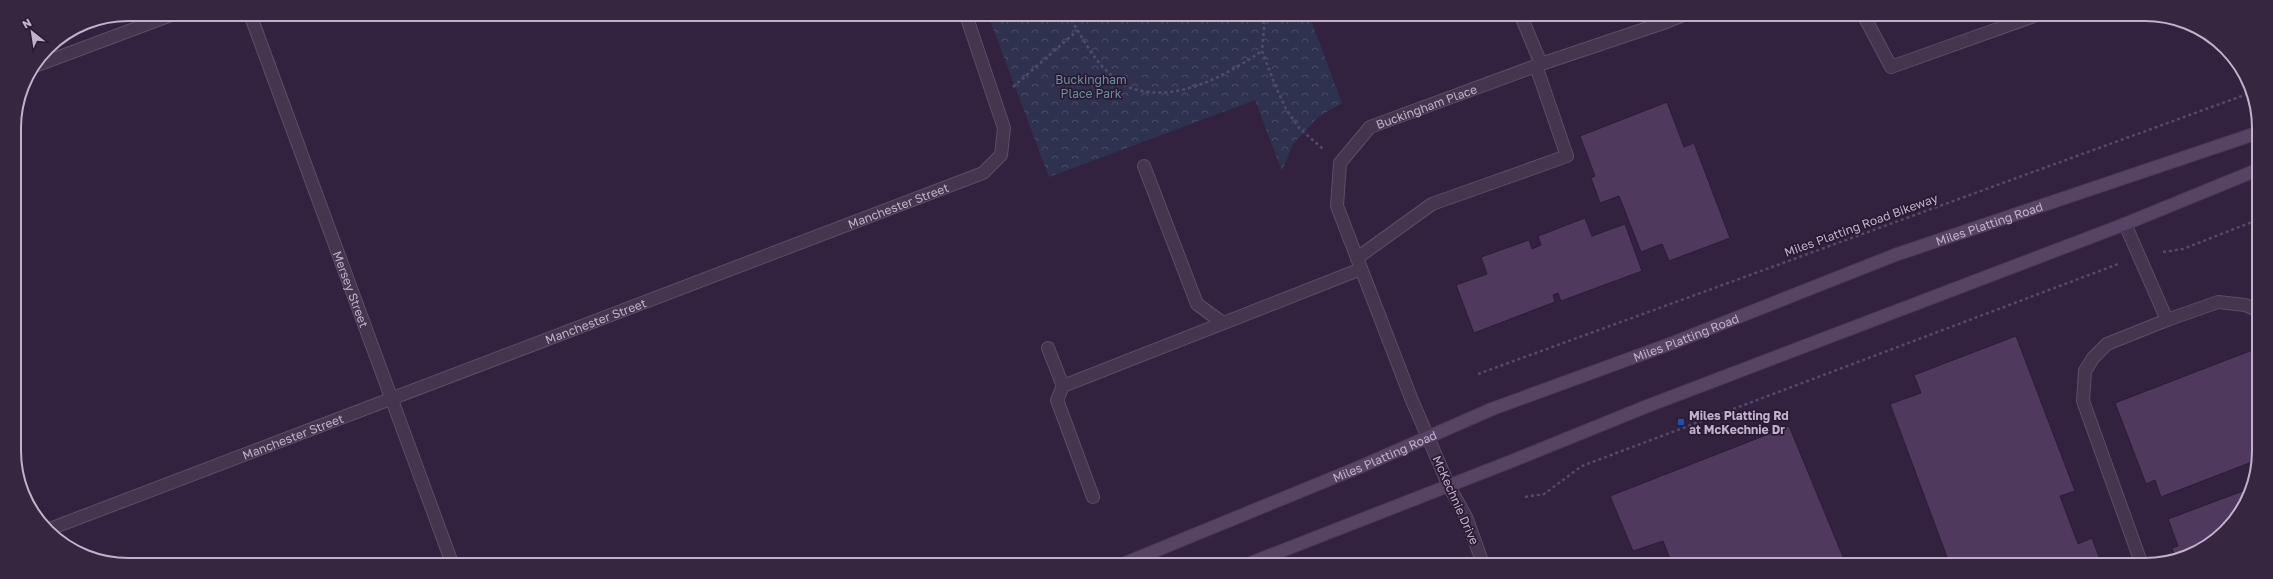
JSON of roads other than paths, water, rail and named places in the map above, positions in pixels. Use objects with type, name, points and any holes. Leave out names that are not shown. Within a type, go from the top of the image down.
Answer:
[{"type":"main road","name":"Miles Platting Road","points":[[1138,558],[1362,466],[1492,409],[1670,344],[1894,255],[2252,135]]},
{"type":"main road","points":[[1264,558],[1450,486],[1645,407],[2125,224],[2252,172]]},
{"type":"street","points":[[44,63],[155,21]]},
{"type":"street","name":"Mersey Street","points":[[253,21],[450,558]]},
{"type":"street","name":"Manchester Street","points":[[53,528],[392,400],[983,173],[1001,155],[1004,128],[968,21]]},
{"type":"street","points":[[1428,436],[1411,398],[1356,258],[1432,204],[1568,156],[1523,21]]},
{"type":"street","name":"Buckingham Place","points":[[1356,258],[1337,206],[1340,163],[1370,127],[1538,65],[1668,21]]},
{"type":"street","points":[[1867,21],[1891,67],[2020,21]]},
{"type":"street","points":[[1144,166],[1198,304],[1223,323]]},
{"type":"street","points":[[2125,224],[2167,320]]},
{"type":"street","points":[[1063,386],[1361,269]]},
{"type":"street","points":[[2139,558],[2083,401],[2085,371],[2092,358],[2107,344],[2167,320],[2218,302],[2245,304],[2252,308]]},
{"type":"street","points":[[1048,348],[1063,386],[1057,400],[1093,497]]},
{"type":"street","name":"McKechnie Drive","points":[[1428,436],[1450,486],[1467,519],[1482,558]]},
{"type":"place","name":"Miles Platting Rd at McKechnie Dr","points":[[1681,422]]},
{"type":"park label","name":"Buckingham Place Park","points":[[1091,86]]}]
